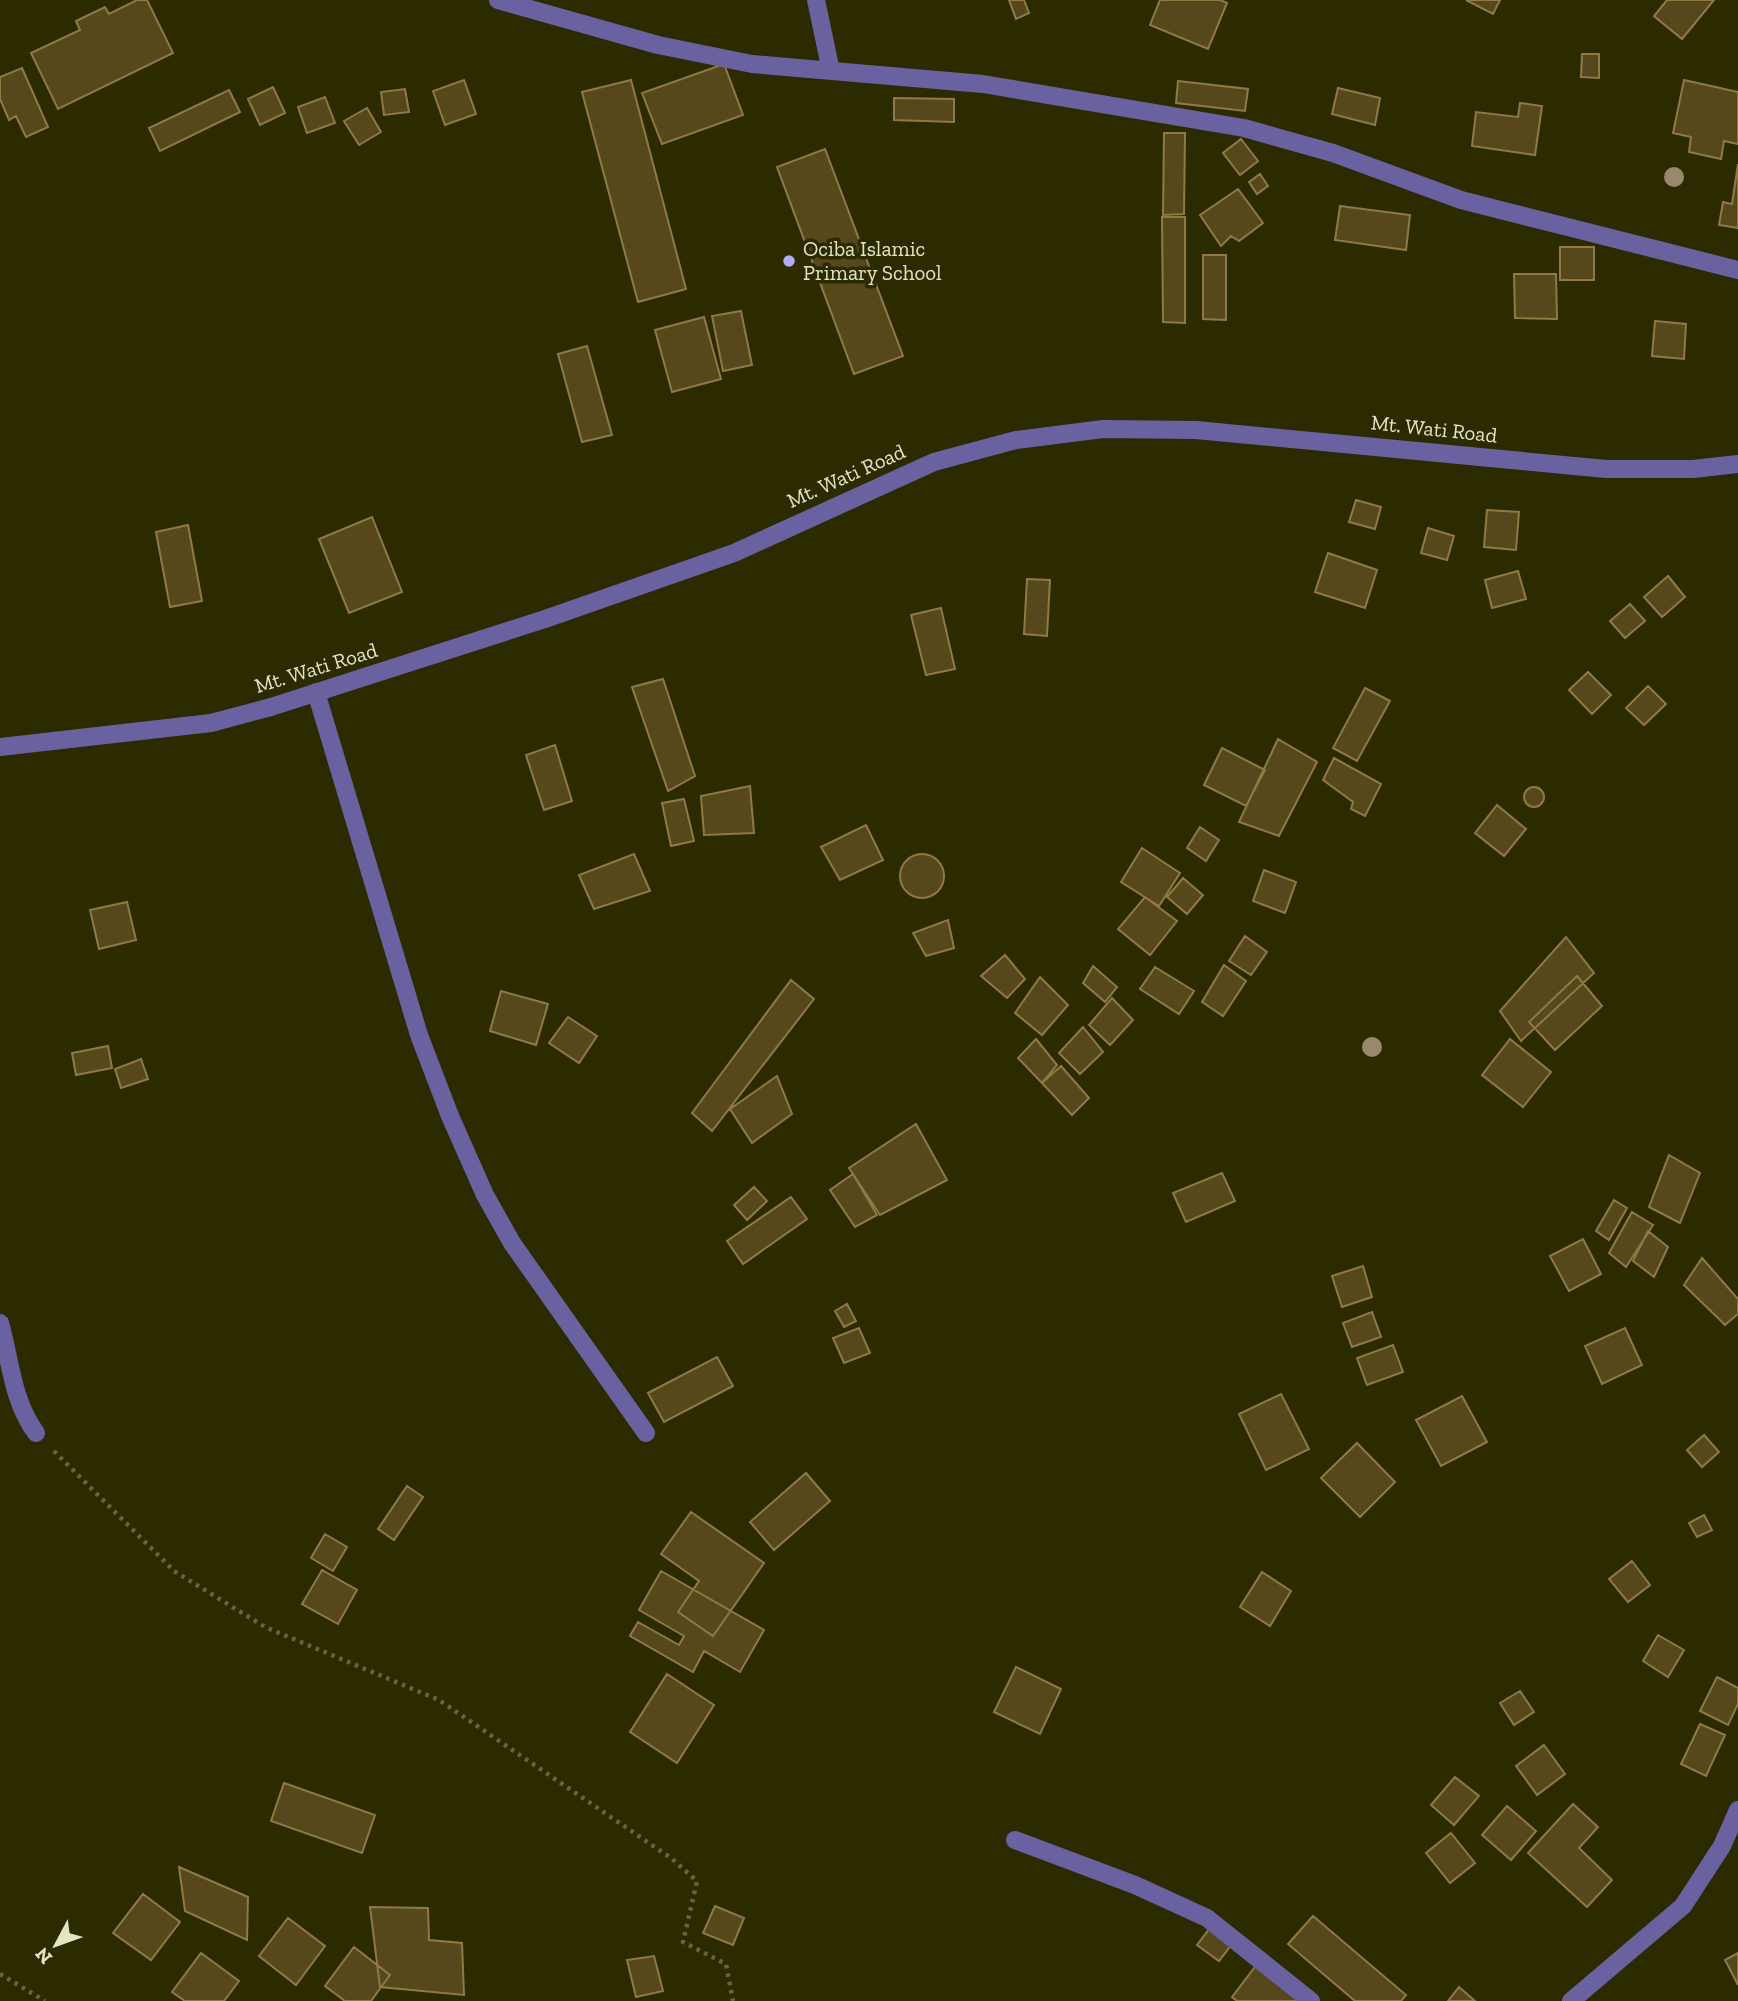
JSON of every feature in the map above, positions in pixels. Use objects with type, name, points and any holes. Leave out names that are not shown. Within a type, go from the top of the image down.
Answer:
[{"type":"street","points":[[498,0],[658,46],[752,64],[983,84],[1244,128],[1333,153],[1461,200],[1738,270]]},
{"type":"street","points":[[816,0],[831,71]]},
{"type":"street","name":"Mt. Wati Road","points":[[0,747],[211,723],[316,692],[545,619],[734,553],[934,462],[1016,440],[1103,429],[1196,430],[1606,469],[1693,469],[1738,464]]},
{"type":"street","points":[[316,692],[419,1035],[450,1116],[485,1195],[512,1243],[646,1433]]},
{"type":"street","points":[[0,1323],[8,1367],[21,1409],[36,1433]]},
{"type":"street","points":[[1572,2001],[1683,1906],[1722,1846],[1738,1810]]},
{"type":"street","points":[[1014,1840],[1135,1885],[1207,1919],[1311,2001]]},
{"type":"path","points":[[36,1433],[174,1570],[265,1627],[439,1700],[671,1858],[696,1881],[683,1941],[726,1964],[733,2001]]},
{"type":"path","points":[[0,1974],[45,2001]]},
{"type":"building","points":[[137,0],[147,0],[173,53],[58,109],[31,53],[80,30],[76,21],[105,7],[109,14]]},
{"type":"building","points":[[1009,0],[1024,0],[1029,13],[1016,19]]},
{"type":"building","points":[[1160,0],[1220,0],[1227,3],[1208,49],[1150,25]]},
{"type":"building","points":[[1466,0],[1500,0],[1493,14]]},
{"type":"building","points":[[1667,0],[1714,0],[1682,39],[1654,16]]},
{"type":"building","points":[[1582,54],[1599,54],[1599,78],[1581,77]]},
{"type":"building","points":[[724,64],[743,115],[662,144],[642,93]]},
{"type":"building","points":[[22,68],[48,127],[26,137],[16,116],[9,120],[0,99],[0,77]]},
{"type":"building","points":[[464,80],[476,114],[445,125],[433,91]]},
{"type":"building","points":[[631,80],[686,289],[638,302],[582,92]]},
{"type":"building","points":[[1684,80],[1738,92],[1738,144],[1724,141],[1721,159],[1689,152],[1691,137],[1673,133]]},
{"type":"building","points":[[1178,81],[1248,89],[1245,111],[1176,103]]},
{"type":"building","points":[[273,87],[285,113],[260,125],[248,99]]},
{"type":"building","points":[[1338,88],[1380,98],[1375,125],[1332,114]]},
{"type":"building","points":[[405,89],[409,112],[384,115],[381,92]]},
{"type":"building","points":[[229,90],[240,112],[160,151],[149,128]]},
{"type":"building","points":[[325,97],[335,123],[307,133],[298,107]]},
{"type":"building","points":[[894,98],[954,99],[954,122],[894,120]]},
{"type":"building","points":[[1520,103],[1542,106],[1535,155],[1472,146],[1476,112],[1518,117]]},
{"type":"building","points":[[367,108],[381,132],[359,145],[344,121]]},
{"type":"building","points":[[1164,133],[1185,133],[1184,214],[1163,215]]},
{"type":"building","points":[[1241,139],[1258,161],[1240,175],[1223,153]]},
{"type":"building","points":[[825,149],[903,356],[854,374],[777,167]]},
{"type":"building","points":[[1738,164],[1738,228],[1719,225],[1723,202],[1732,204]]},
{"type":"building","points":[[1260,174],[1268,186],[1257,194],[1249,182]]},
{"type":"building","points":[[1238,189],[1263,223],[1239,241],[1231,236],[1221,246],[1200,215]]},
{"type":"building","points":[[1340,206],[1410,215],[1406,250],[1335,240]]},
{"type":"building","points":[[1162,217],[1185,217],[1185,323],[1163,322]]},
{"type":"building","points":[[1560,247],[1594,247],[1594,280],[1560,280]]},
{"type":"building","points":[[1203,255],[1226,255],[1226,320],[1203,319]]},
{"type":"building","points":[[1514,274],[1556,274],[1557,319],[1515,318]]},
{"type":"building","points":[[741,311],[752,365],[723,371],[712,316]]},
{"type":"building","points":[[704,317],[721,379],[672,392],[655,330]]},
{"type":"building","points":[[1655,321],[1686,324],[1684,359],[1652,356]]},
{"type":"building","points":[[587,346],[612,435],[582,442],[558,354]]},
{"type":"building","points":[[1356,500],[1381,507],[1375,529],[1349,522]]},
{"type":"building","points":[[1487,510],[1519,512],[1516,550],[1484,547]]},
{"type":"building","points":[[372,517],[402,592],[349,613],[319,539]]},
{"type":"building","points":[[188,525],[202,601],[170,607],[156,532]]},
{"type":"building","points":[[1428,528],[1454,536],[1447,560],[1421,553]]},
{"type":"building","points":[[1328,553],[1377,570],[1365,608],[1315,592]]},
{"type":"building","points":[[1518,571],[1526,599],[1492,608],[1485,580]]},
{"type":"building","points":[[1668,576],[1685,597],[1662,617],[1644,597]]},
{"type":"building","points":[[1027,579],[1050,580],[1047,636],[1024,634]]},
{"type":"building","points":[[1630,604],[1645,621],[1625,638],[1610,621]]},
{"type":"building","points":[[941,608],[955,669],[926,675],[911,615]]},
{"type":"building","points":[[1588,672],[1611,695],[1592,714],[1569,690]]},
{"type":"building","points":[[663,679],[695,776],[668,791],[632,687]]},
{"type":"building","points":[[1648,686],[1666,704],[1644,725],[1626,708]]},
{"type":"building","points":[[1365,688],[1390,701],[1357,761],[1333,748]]},
{"type":"building","points":[[1278,739],[1317,762],[1279,836],[1239,822]]},
{"type":"building","points":[[555,745],[572,801],[544,810],[526,755]]},
{"type":"building","points":[[1222,748],[1265,770],[1246,806],[1204,785]]},
{"type":"building","points":[[1334,758],[1381,784],[1365,816],[1351,809],[1353,802],[1323,780]]},
{"type":"building","points":[[750,786],[754,833],[704,835],[701,796]]},
{"type":"building","points":[[1534,787],[1541,790],[1544,797],[1541,804],[1534,807],[1527,804],[1524,797],[1527,790]]},
{"type":"building","points":[[684,799],[694,841],[671,846],[662,803]]},
{"type":"building","points":[[1497,805],[1526,829],[1504,856],[1475,833]]},
{"type":"building","points":[[866,825],[883,860],[840,880],[821,847]]},
{"type":"building","points":[[1200,827],[1219,840],[1206,861],[1187,848]]},
{"type":"building","points":[[1142,848],[1180,873],[1159,906],[1121,882]]},
{"type":"building","points":[[634,854],[650,891],[594,909],[579,875]]},
{"type":"building","points":[[922,854],[938,860],[944,876],[938,892],[922,898],[906,892],[900,876],[906,860]]},
{"type":"building","points":[[1264,870],[1296,882],[1285,913],[1253,901]]},
{"type":"building","points":[[1183,878],[1203,895],[1187,914],[1167,897]]},
{"type":"building","points":[[1145,897],[1177,921],[1150,955],[1118,929]]},
{"type":"building","points":[[127,902],[136,940],[99,949],[90,910]]},
{"type":"building","points":[[948,920],[954,948],[926,956],[913,933]]},
{"type":"building","points":[[1245,936],[1267,952],[1251,975],[1229,961]]},
{"type":"building","points":[[1566,937],[1594,973],[1521,1041],[1500,1011]]},
{"type":"building","points":[[1005,955],[1025,979],[1007,998],[981,976]]},
{"type":"building","points":[[1224,965],[1246,981],[1223,1016],[1202,1002]]},
{"type":"building","points":[[1093,966],[1117,987],[1105,1002],[1083,983]]},
{"type":"building","points":[[1155,967],[1194,991],[1179,1014],[1140,989]]},
{"type":"building","points":[[1577,976],[1602,1006],[1555,1050],[1529,1022]]},
{"type":"building","points":[[1040,977],[1068,1005],[1042,1035],[1015,1013]]},
{"type":"building","points":[[791,980],[814,999],[712,1131],[692,1113]]},
{"type":"building","points":[[501,991],[548,1004],[536,1045],[490,1031]]},
{"type":"building","points":[[1112,998],[1133,1020],[1110,1045],[1089,1025]]},
{"type":"building","points":[[568,1017],[597,1036],[579,1063],[549,1043]]},
{"type":"building","points":[[1083,1027],[1103,1052],[1080,1074],[1059,1053]]},
{"type":"building","points":[[1036,1039],[1057,1065],[1042,1083],[1018,1058]]},
{"type":"building","points":[[1510,1039],[1551,1072],[1523,1107],[1482,1075]]},
{"type":"building","points":[[108,1046],[112,1068],[76,1075],[72,1053]]},
{"type":"building","points":[[141,1059],[148,1079],[121,1088],[115,1069]]},
{"type":"building","points":[[1061,1066],[1089,1098],[1072,1115],[1042,1083]]},
{"type":"building","points":[[777,1076],[792,1114],[752,1143],[730,1109]]},
{"type":"building","points":[[916,1124],[947,1180],[880,1215],[849,1168]]},
{"type":"building","points":[[1669,1155],[1700,1173],[1680,1223],[1649,1207]]},
{"type":"building","points":[[1222,1173],[1235,1201],[1186,1222],[1173,1193]]},
{"type":"building","points":[[853,1174],[877,1215],[855,1227],[830,1190]]},
{"type":"building","points":[[754,1187],[767,1201],[747,1220],[734,1205]]},
{"type":"building","points":[[791,1197],[807,1219],[743,1264],[727,1241]]},
{"type":"building","points":[[1614,1200],[1627,1208],[1609,1240],[1596,1231]]},
{"type":"building","points":[[1632,1212],[1653,1225],[1626,1267],[1609,1253]]},
{"type":"building","points":[[1648,1231],[1668,1247],[1654,1277],[1633,1261]]},
{"type":"building","points":[[1583,1239],[1601,1274],[1569,1291],[1550,1256]]},
{"type":"building","points":[[1702,1258],[1738,1299],[1738,1314],[1725,1325],[1684,1285]]},
{"type":"building","points":[[1363,1266],[1372,1297],[1342,1307],[1332,1276]]},
{"type":"building","points":[[847,1304],[856,1321],[844,1327],[835,1311]]},
{"type":"building","points":[[1372,1312],[1381,1337],[1352,1347],[1343,1323]]},
{"type":"building","points":[[859,1328],[870,1353],[844,1363],[833,1338]]},
{"type":"building","points":[[1625,1328],[1642,1365],[1602,1384],[1585,1346]]},
{"type":"building","points":[[1393,1345],[1403,1372],[1367,1385],[1357,1358]]},
{"type":"building","points":[[717,1357],[733,1386],[664,1422],[648,1393]]},
{"type":"building","points":[[1281,1394],[1309,1449],[1266,1470],[1239,1414]]},
{"type":"building","points":[[1462,1396],[1487,1442],[1441,1466],[1416,1420]]},
{"type":"building","points":[[1704,1435],[1719,1452],[1702,1467],[1687,1450]]},
{"type":"building","points":[[1357,1443],[1395,1482],[1360,1517],[1321,1478]]},
{"type":"building","points":[[806,1473],[830,1501],[774,1550],[750,1522]]},
{"type":"building","points":[[407,1486],[423,1497],[394,1540],[378,1529]]},
{"type":"building","points":[[691,1512],[764,1563],[713,1636],[678,1612],[699,1581],[661,1554]]},
{"type":"building","points":[[1704,1515],[1712,1530],[1697,1537],[1689,1523]]},
{"type":"building","points":[[325,1534],[347,1547],[333,1571],[311,1558]]},
{"type":"building","points":[[1632,1561],[1650,1585],[1628,1602],[1609,1579]]},
{"type":"building","points":[[322,1570],[357,1590],[338,1624],[302,1604]]},
{"type":"building","points":[[661,1571],[764,1630],[740,1672],[704,1651],[693,1672],[630,1636],[638,1622],[679,1645],[684,1636],[639,1610]]},
{"type":"building","points":[[1262,1572],[1291,1591],[1270,1626],[1240,1607]]},
{"type":"building","points":[[1658,1635],[1684,1650],[1668,1677],[1643,1661]]},
{"type":"building","points":[[1016,1667],[1061,1689],[1040,1734],[994,1712]]},
{"type":"building","points":[[667,1674],[714,1705],[677,1763],[630,1732]]},
{"type":"building","points":[[1717,1677],[1738,1688],[1738,1704],[1728,1725],[1700,1711]]},
{"type":"building","points":[[1520,1691],[1534,1712],[1514,1725],[1500,1703]]},
{"type":"building","points":[[1700,1724],[1725,1735],[1706,1776],[1681,1764]]},
{"type":"building","points":[[1544,1745],[1565,1774],[1537,1795],[1516,1766]]},
{"type":"building","points":[[1455,1777],[1479,1796],[1454,1825],[1431,1805]]},
{"type":"building","points":[[284,1783],[375,1815],[362,1853],[271,1821]]},
{"type":"building","points":[[1573,1804],[1598,1827],[1579,1848],[1612,1880],[1587,1907],[1528,1853]]},
{"type":"building","points":[[1507,1806],[1536,1831],[1511,1860],[1482,1835]]},
{"type":"building","points":[[1451,1833],[1475,1863],[1450,1883],[1426,1853]]},
{"type":"building","points":[[179,1867],[248,1897],[247,1940],[185,1911]]},
{"type":"building","points":[[143,1894],[180,1922],[151,1960],[113,1933]]},
{"type":"building","points":[[715,1906],[744,1918],[733,1945],[703,1933]]},
{"type":"building","points":[[370,1907],[428,1908],[429,1940],[462,1943],[464,1995],[380,1987]]},
{"type":"building","points":[[1313,1916],[1406,1995],[1401,2001],[1355,2001],[1288,1944]]},
{"type":"building","points":[[288,1918],[325,1946],[296,1985],[259,1956]]},
{"type":"building","points":[[1210,1928],[1232,1944],[1219,1961],[1197,1945]]},
{"type":"building","points":[[354,1947],[390,1975],[371,2001],[345,2001],[325,1986]]},
{"type":"building","points":[[201,1953],[239,1981],[224,2001],[185,2001],[172,1992]]},
{"type":"building","points":[[1738,1953],[1738,1985],[1725,1960]]},
{"type":"building","points":[[654,1956],[663,1991],[636,1997],[627,1960]]},
{"type":"building","points":[[1258,1963],[1306,2001],[1237,2001],[1232,1997]]},
{"type":"building","points":[[1459,1987],[1475,2001],[1448,2001]]},
{"type":"place","name":"Ociba Islamic Primary School","points":[[789,261]]}]
